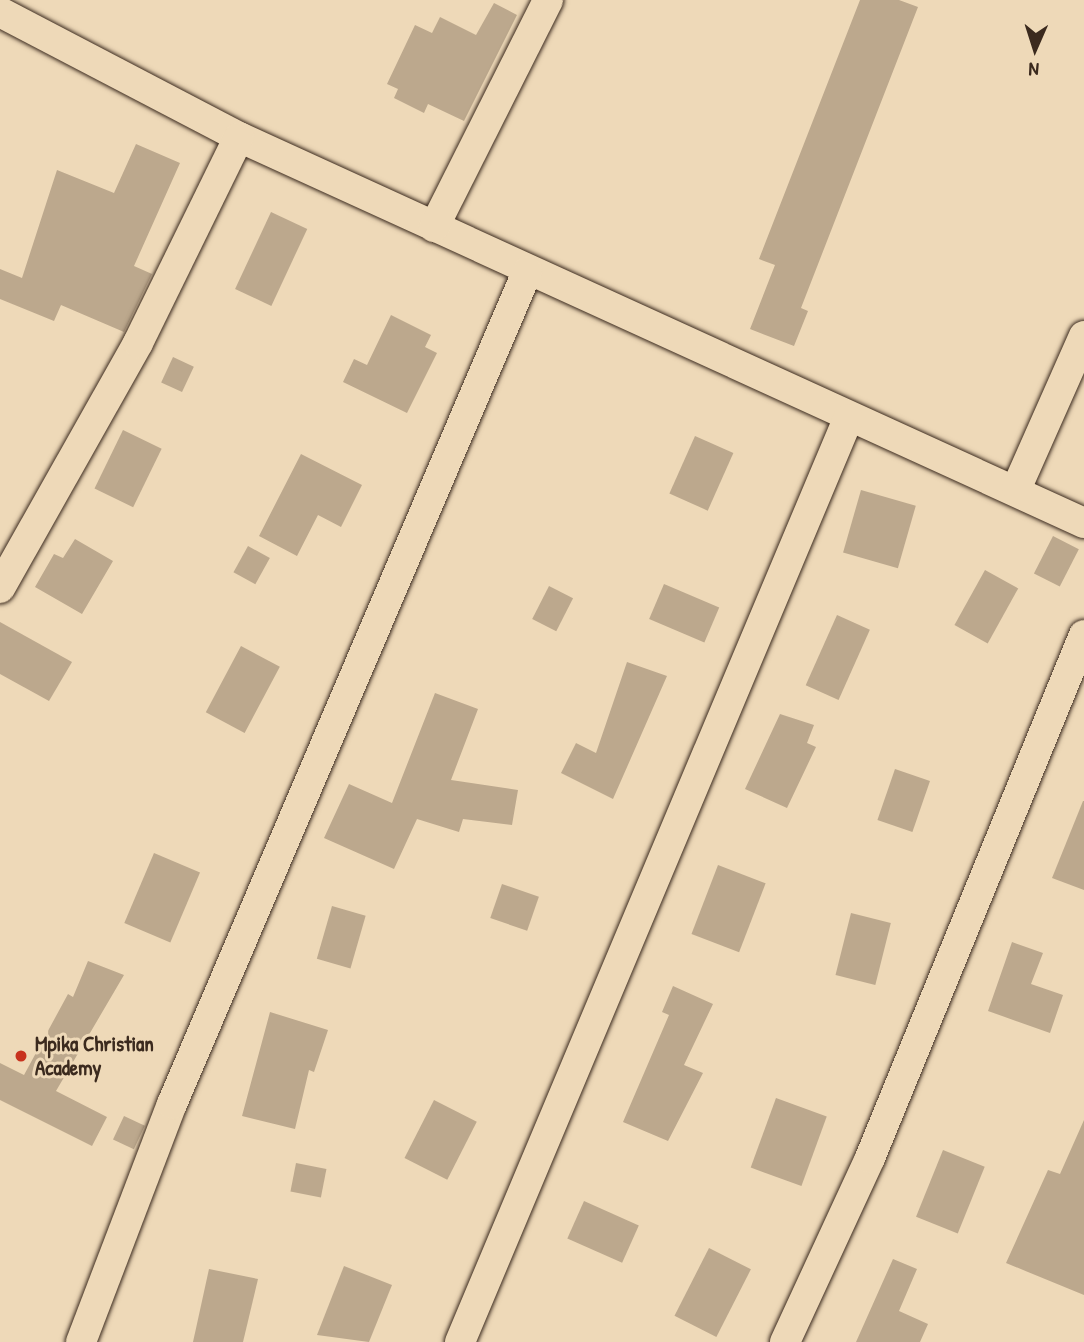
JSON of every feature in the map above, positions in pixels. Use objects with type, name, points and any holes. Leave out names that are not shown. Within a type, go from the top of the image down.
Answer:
[{"type":"street","points":[[434,227],[548,0]]},
{"type":"street","points":[[0,12],[239,137],[848,419],[1017,487],[1084,523]]},
{"type":"street","points":[[0,588],[138,343],[239,137]]},
{"type":"street","points":[[82,1342],[193,1054],[527,272]]},
{"type":"street","points":[[1017,487],[1084,336]]},
{"type":"street","points":[[460,1342],[848,419]]},
{"type":"street","points":[[785,1342],[870,1158],[1084,635]]},
{"type":"building","points":[[860,0],[899,0],[918,7],[801,308],[808,311],[794,346],[750,329],[775,265],[759,259]]},
{"type":"building","points":[[494,3],[517,15],[464,121],[428,104],[424,113],[394,98],[398,89],[387,84],[415,25],[432,33],[440,17],[476,35]]},
{"type":"building","points":[[136,144],[180,163],[134,266],[152,274],[124,332],[61,305],[54,321],[0,299],[0,269],[22,278],[57,170],[114,193]]},
{"type":"building","points":[[271,212],[307,229],[271,306],[235,289]]},
{"type":"building","points":[[391,315],[431,335],[425,347],[437,353],[407,413],[343,382],[354,359],[367,365]]},
{"type":"building","points":[[173,357],[194,367],[182,392],[161,382]]},
{"type":"building","points":[[123,430],[162,449],[133,507],[95,488]]},
{"type":"building","points":[[695,436],[733,453],[708,511],[669,494]]},
{"type":"building","points":[[301,454],[362,485],[341,527],[318,515],[297,556],[259,536]]},
{"type":"building","points":[[861,490],[916,506],[898,568],[843,552]]},
{"type":"building","points":[[1053,536],[1079,549],[1060,587],[1034,573]]},
{"type":"building","points":[[75,539],[113,561],[82,614],[35,587],[54,554],[63,558]]},
{"type":"building","points":[[248,546],[270,558],[255,584],[233,572]]},
{"type":"building","points":[[985,570],[1018,588],[988,644],[954,625]]},
{"type":"building","points":[[664,584],[719,607],[704,642],[649,619]]},
{"type":"building","points":[[549,586],[573,598],[556,631],[532,619]]},
{"type":"building","points":[[837,615],[870,630],[839,700],[806,685]]},
{"type":"building","points":[[0,622],[72,662],[49,701],[0,674]]},
{"type":"building","points":[[241,646],[280,667],[245,733],[206,712]]},
{"type":"building","points":[[627,662],[667,676],[613,799],[561,773],[576,743],[596,753]]},
{"type":"building","points":[[435,693],[478,709],[451,780],[518,790],[512,825],[463,819],[459,832],[417,819],[394,869],[324,838],[349,784],[392,803]]},
{"type":"building","points":[[780,714],[814,725],[807,743],[816,747],[787,808],[745,789]]},
{"type":"building","points":[[895,769],[930,781],[912,832],[877,820]]},
{"type":"building","points":[[1084,801],[1084,890],[1052,878]]},
{"type":"building","points":[[154,853],[200,873],[170,942],[124,923]]},
{"type":"building","points":[[718,865],[766,883],[739,952],[691,934]]},
{"type":"building","points":[[502,884],[539,897],[527,931],[490,918]]},
{"type":"building","points":[[332,906],[366,916],[350,969],[317,959]]},
{"type":"building","points":[[851,913],[891,923],[875,985],[836,975]]},
{"type":"building","points":[[1012,942],[1043,953],[1031,984],[1063,995],[1050,1033],[988,1011]]},
{"type":"building","points":[[88,961],[124,975],[56,1091],[107,1117],[92,1146],[0,1100],[0,1063],[24,1075],[68,994],[73,997]]},
{"type":"building","points":[[673,986],[713,1004],[684,1065],[703,1073],[668,1141],[623,1122],[669,1015],[662,1012]]},
{"type":"building","points":[[270,1012],[328,1030],[314,1072],[309,1070],[295,1129],[242,1116]]},
{"type":"building","points":[[776,1098],[827,1116],[801,1186],[751,1168]]},
{"type":"building","points":[[434,1100],[477,1122],[447,1180],[404,1158]]},
{"type":"building","points":[[124,1116],[145,1126],[134,1149],[113,1140]]},
{"type":"building","points":[[1084,1120],[1084,1295],[1006,1263],[1048,1170],[1060,1174]]},
{"type":"building","points":[[943,1150],[985,1167],[958,1234],[916,1217]]},
{"type":"building","points":[[296,1163],[326,1169],[321,1197],[290,1191]]},
{"type":"building","points":[[584,1201],[639,1225],[622,1263],[567,1238]]},
{"type":"building","points":[[709,1248],[751,1269],[716,1337],[674,1316]]},
{"type":"building","points":[[893,1259],[917,1269],[899,1311],[928,1324],[920,1342],[856,1342]]},
{"type":"building","points":[[344,1266],[392,1285],[369,1342],[317,1335]]},
{"type":"building","points":[[209,1269],[258,1279],[243,1342],[193,1342]]},
{"type":"place","name":"Mpika Christian Academy","points":[[21,1056]]}]
